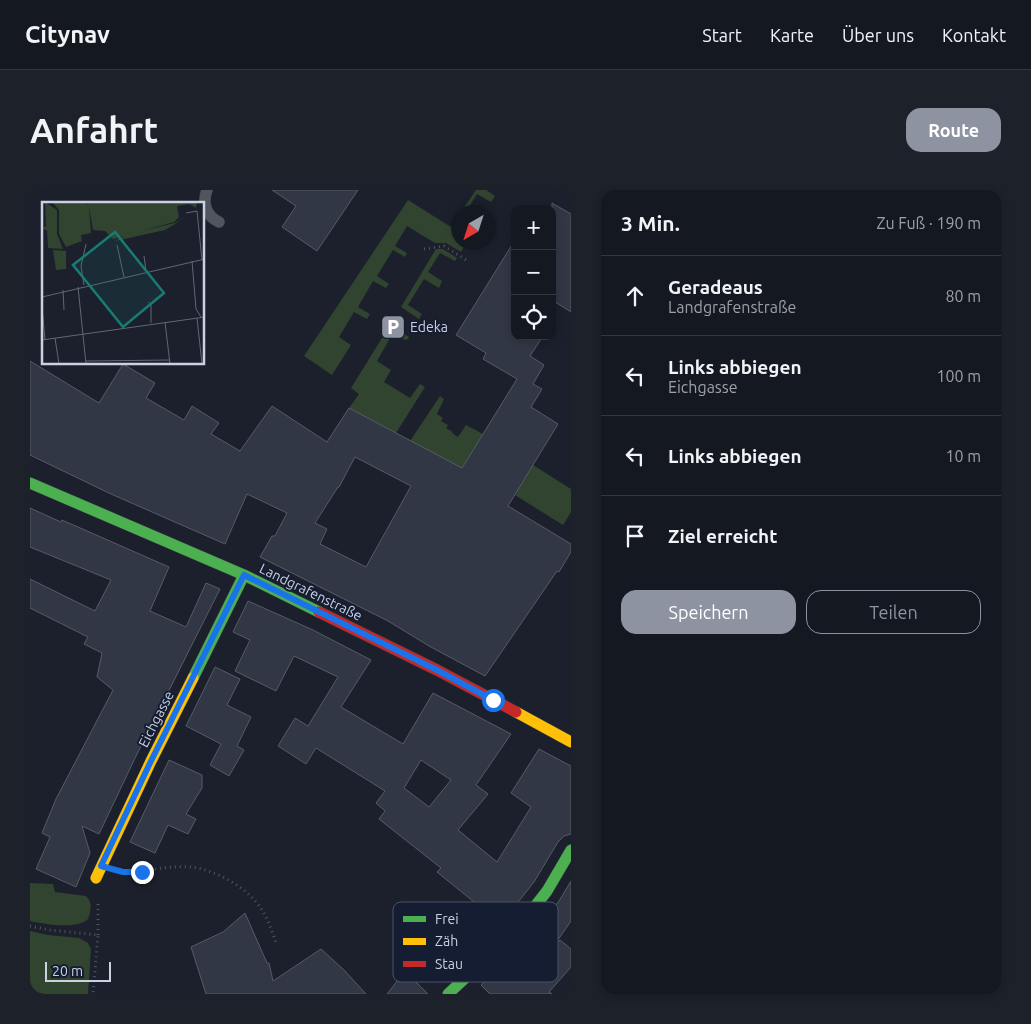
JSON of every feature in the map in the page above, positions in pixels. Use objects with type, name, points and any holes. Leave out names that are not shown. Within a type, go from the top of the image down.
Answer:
[{"type":"street","name":"Landgrafenstraße","points":[[30,483],[244,575],[437,670],[571,742]]},
{"type":"street","name":"Eichgasse","points":[[96,878],[151,761],[244,575]]},
{"type":"street","points":[[539,902],[571,850]]},
{"type":"street","points":[[448,994],[461,982]]},
{"type":"lane","points":[[207,190],[206,207],[210,216],[219,222]]},
{"type":"path","points":[[424,249],[444,246],[468,261]]},
{"type":"path","points":[[101,866],[123,872],[190,867],[207,870],[246,892],[260,906],[277,945]]},
{"type":"path","points":[[93,994],[98,935],[96,878]]},
{"type":"path","points":[[30,926],[98,935]]},
{"type":"green space","points":[[476,190],[486,190],[495,196],[491,202],[477,194],[470,205],[466,205]]},
{"type":"green space","points":[[408,200],[451,227],[451,246],[446,243],[435,243],[407,226],[395,246],[407,253],[405,257],[393,250],[377,276],[389,284],[386,288],[373,281],[358,307],[370,314],[367,319],[354,312],[339,337],[351,345],[332,375],[304,356]]},
{"type":"green space","points":[[436,249],[443,249],[457,258],[455,261],[440,253],[428,272],[442,281],[439,288],[424,279],[408,305],[422,314],[419,319],[401,307]]},
{"type":"green space","points":[[390,325],[409,337],[405,340],[393,333],[377,361],[391,370],[384,382],[410,398],[420,384],[425,387],[396,433],[349,408],[359,394],[351,388]]},
{"type":"green space","points":[[440,396],[444,399],[437,414],[443,418],[441,421],[448,425],[446,428],[458,437],[466,425],[483,434],[462,468],[410,441]]},
{"type":"green space","points":[[533,465],[571,489],[571,512],[563,525],[515,495]]},
{"type":"green space","points":[[30,883],[53,884],[55,892],[86,896],[90,901],[91,907],[88,919],[68,925],[52,925],[30,921]]},
{"type":"green space","points":[[30,931],[79,938],[88,943],[91,949],[88,994],[30,994]]},
{"type":"building","points":[[272,190],[358,190],[317,251],[282,227],[296,206]]},
{"type":"building","points":[[556,205],[571,214],[571,312],[556,303]]},
{"type":"building","points":[[511,246],[511,340],[540,340],[530,356],[544,365],[533,384],[542,389],[531,407],[558,424],[508,506],[571,544],[571,552],[559,572],[557,571],[485,676],[429,646],[388,621],[260,557],[272,536],[275,536],[287,513],[247,494],[225,544],[111,494],[30,455],[30,361],[99,403],[122,365],[125,365],[155,383],[146,398],[184,420],[192,406],[219,423],[211,434],[240,451],[272,406],[327,442],[349,408],[462,468],[517,379],[483,359],[486,353],[456,335]],"holes":[[[355,457],[411,486],[366,567],[320,544],[327,529],[315,523],[339,487]]]},
{"type":"building","points":[[30,508],[169,567],[150,611],[186,627],[206,583],[220,589],[99,834],[82,826],[90,853],[76,887],[36,869],[50,837],[42,833],[56,799],[113,690],[97,677],[102,653],[84,644],[88,637],[30,608],[30,579],[95,611],[111,580],[30,547]]},
{"type":"building","points":[[248,601],[313,630],[371,660],[341,707],[403,744],[433,693],[511,734],[476,785],[488,794],[458,830],[497,862],[531,807],[511,793],[539,749],[571,766],[571,834],[564,836],[558,842],[534,882],[518,902],[474,902],[437,872],[441,868],[379,819],[385,811],[376,803],[385,791],[316,748],[306,764],[278,746],[295,718],[308,726],[338,677],[294,656],[276,691],[235,671],[250,640],[233,632]],"holes":[[[421,760],[451,780],[429,807],[404,788]]]},
{"type":"building","points":[[215,667],[240,679],[227,705],[251,717],[237,746],[244,750],[229,776],[210,765],[221,744],[186,726]]},
{"type":"building","points":[[169,760],[202,775],[202,788],[186,814],[196,819],[188,834],[168,825],[155,853],[130,842]]},
{"type":"building","points":[[571,881],[571,921],[558,940],[558,902]]},
{"type":"building","points":[[245,913],[267,963],[269,963],[273,981],[321,949],[366,994],[206,994],[191,947],[223,932]]},
{"type":"building","points":[[560,940],[571,949],[571,967],[558,982],[558,942]]},
{"type":"building","points":[[396,982],[416,982],[428,994],[387,994]]},
{"type":"building","points":[[484,982],[558,982],[549,992],[552,994],[490,994],[481,985]]},
{"type":"traffic: fast","points":[[30,483],[244,575],[319,612]]},
{"type":"traffic: fast","points":[[193,678],[244,575]]},
{"type":"traffic: fast","points":[[538,902],[571,850]]},
{"type":"traffic: fast","points":[[448,994],[461,982]]},
{"type":"traffic: slow","points":[[96,878],[151,761],[193,678]]},
{"type":"traffic: slow","points":[[516,712],[571,742]]},
{"type":"traffic: jam","points":[[319,612],[437,670],[516,712]]},
{"type":"place","name":"Edeka","points":[[393,327]]},
{"type":"route","points":[[142,872],[123,872],[101,866],[244,575],[437,670],[493,700]]}]
